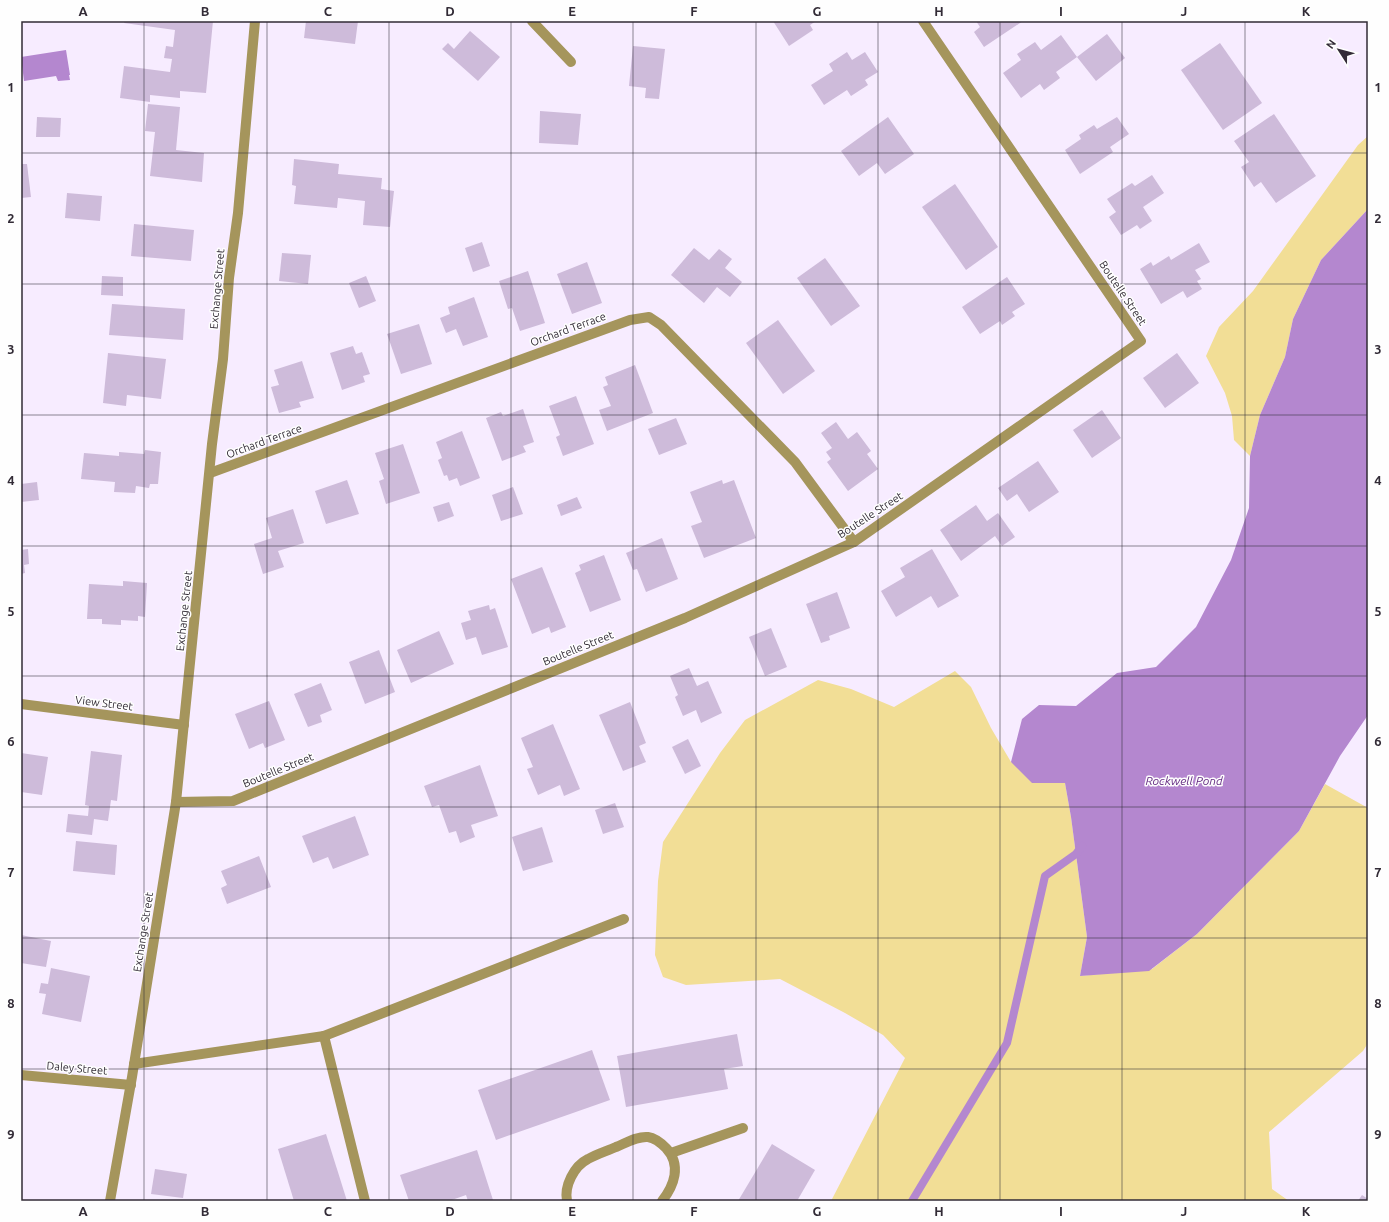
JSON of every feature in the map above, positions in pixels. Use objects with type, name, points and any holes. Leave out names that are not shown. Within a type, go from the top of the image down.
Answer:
[{"type":"street","name":"Exchange Street","points":[[110,1201],[131,1085],[176,802],[214,424],[223,359],[229,278],[238,213],[255,21]]},
{"type":"street","points":[[532,21],[571,62]]},
{"type":"street","name":"Boutelle Street","points":[[176,802],[233,801],[685,618],[854,542],[1141,341],[923,21]]},
{"type":"street","name":"Orchard Terrace","points":[[210,473],[624,322],[649,317],[661,325],[795,462],[854,542]]},
{"type":"street","name":"View Street","points":[[21,704],[184,725]]},
{"type":"street","points":[[134,1064],[324,1036],[624,919]]},
{"type":"street","points":[[324,1036],[365,1201]]},
{"type":"street","name":"Daley Street","points":[[21,1075],[131,1085]]},
{"type":"street","points":[[671,1153],[743,1128]]},
{"type":"street","points":[[566,1201],[567,1187],[571,1178],[586,1160],[634,1139],[648,1137],[656,1140],[671,1153],[675,1165],[675,1177],[670,1190],[662,1201]]},
{"type":"shaded area","points":[[1368,136],[1368,209],[1321,260],[1293,319],[1285,357],[1260,415],[1250,456],[1234,440],[1232,416],[1225,393],[1206,356],[1219,327],[1253,291],[1358,145]]},
{"type":"shaded area","points":[[955,671],[971,687],[991,728],[1011,762],[1065,783],[1087,937],[1080,976],[1152,969],[1197,934],[1299,831],[1325,784],[1368,808],[1368,1043],[1363,1051],[1269,1132],[1272,1189],[1289,1201],[831,1201],[905,1058],[883,1035],[780,979],[686,985],[663,977],[655,955],[658,881],[663,842],[720,753],[745,720],[818,680],[851,689],[894,707]]},
{"type":"water","points":[[66,50],[70,80],[58,81],[56,76],[24,81],[21,57]]},
{"type":"water","name":"Rockwell Pond","points":[[1368,209],[1368,715],[1340,756],[1299,831],[1197,934],[1149,971],[1080,976],[1087,937],[1065,783],[1032,783],[1011,762],[1022,719],[1039,705],[1076,706],[1117,673],[1156,667],[1196,627],[1231,560],[1249,508],[1250,456],[1260,415],[1285,357],[1293,319],[1321,260]]},
{"type":"building","points":[[125,21],[213,21],[206,93],[180,91],[180,98],[150,95],[150,102],[120,98],[124,66],[170,72],[172,59],[164,58],[166,46],[173,47],[175,30],[124,23]]},
{"type":"building","points":[[306,21],[358,21],[355,44],[304,38]]},
{"type":"building","points":[[773,21],[816,21],[810,25],[813,30],[789,46]]},
{"type":"building","points":[[976,21],[1023,21],[984,47],[974,32],[980,27]]},
{"type":"building","points":[[470,31],[500,57],[478,81],[442,49],[448,43],[454,49]]},
{"type":"building","points":[[1107,34],[1125,58],[1096,81],[1077,57]]},
{"type":"building","points":[[1061,35],[1077,57],[1056,72],[1060,78],[1044,90],[1040,84],[1021,98],[1003,73],[1021,60],[1017,54],[1035,42],[1041,50]]},
{"type":"building","points":[[1220,43],[1262,103],[1223,130],[1181,70]]},
{"type":"building","points":[[633,46],[665,49],[659,99],[645,98],[646,88],[629,86]]},
{"type":"building","points":[[847,52],[852,60],[865,52],[878,72],[865,80],[868,85],[851,96],[847,90],[824,105],[811,85],[833,71],[829,64]]},
{"type":"building","points":[[148,104],[180,107],[176,150],[204,153],[202,182],[150,176],[155,132],[145,131]]},
{"type":"building","points":[[540,111],[581,114],[578,145],[539,143]]},
{"type":"building","points":[[1274,114],[1316,176],[1276,203],[1261,182],[1254,187],[1241,167],[1249,162],[1234,141]]},
{"type":"building","points":[[37,117],[61,118],[60,137],[36,137]]},
{"type":"building","points":[[888,117],[914,154],[885,174],[877,163],[859,176],[841,151]]},
{"type":"building","points":[[1117,117],[1129,134],[1110,147],[1113,152],[1080,174],[1065,150],[1081,139],[1079,135],[1094,125],[1097,129]]},
{"type":"building","points":[[294,159],[339,164],[338,174],[382,178],[381,189],[394,191],[390,227],[363,225],[365,201],[338,198],[337,208],[294,204],[296,186],[292,185]]},
{"type":"building","points":[[21,164],[27,164],[31,197],[21,198]]},
{"type":"building","points":[[1152,175],[1164,193],[1143,207],[1152,221],[1140,229],[1137,225],[1121,235],[1109,217],[1116,212],[1107,199],[1132,183],[1135,186]]},
{"type":"building","points":[[955,184],[998,247],[966,270],[922,207]]},
{"type":"building","points":[[67,193],[102,196],[100,221],[65,218]]},
{"type":"building","points":[[134,224],[194,230],[191,261],[131,256]]},
{"type":"building","points":[[482,242],[490,266],[473,272],[465,248]]},
{"type":"building","points":[[1199,243],[1210,262],[1195,270],[1201,279],[1197,281],[1202,289],[1187,298],[1183,291],[1161,304],[1140,269],[1151,262],[1153,266],[1169,256],[1171,260]]},
{"type":"building","points":[[694,248],[709,260],[719,249],[732,259],[725,268],[742,282],[730,297],[717,287],[704,303],[671,275]]},
{"type":"building","points":[[282,253],[311,255],[308,284],[279,281]]},
{"type":"building","points":[[825,258],[860,306],[831,326],[797,278]]},
{"type":"building","points":[[587,262],[602,303],[572,314],[557,274]]},
{"type":"building","points":[[528,271],[545,323],[520,331],[512,308],[508,309],[499,281]]},
{"type":"building","points":[[102,276],[123,277],[123,296],[101,295]]},
{"type":"building","points":[[366,276],[376,301],[359,308],[349,283]]},
{"type":"building","points":[[1007,277],[1025,304],[1012,312],[1015,316],[1002,325],[1000,321],[980,334],[962,307]]},
{"type":"building","points":[[474,297],[488,337],[463,346],[456,329],[446,333],[440,318],[450,314],[448,307]]},
{"type":"building","points":[[112,304],[185,309],[183,340],[109,335]]},
{"type":"building","points":[[778,320],[815,371],[783,394],[746,343]]},
{"type":"building","points":[[419,324],[432,364],[401,374],[387,334]]},
{"type":"building","points":[[353,346],[356,354],[362,352],[370,374],[363,376],[365,382],[342,390],[330,353]]},
{"type":"building","points":[[108,353],[166,359],[161,399],[127,395],[126,406],[103,403]]},
{"type":"building","points":[[1177,353],[1199,383],[1165,408],[1143,378]]},
{"type":"building","points":[[302,361],[314,398],[299,402],[301,407],[279,413],[271,387],[279,385],[274,370]]},
{"type":"building","points":[[635,365],[653,413],[607,431],[599,410],[611,406],[603,387],[608,385],[605,377]]},
{"type":"building","points":[[576,396],[594,444],[563,456],[556,437],[560,435],[549,406]]},
{"type":"building","points":[[523,409],[534,442],[523,446],[526,452],[502,461],[486,418],[501,412],[503,416]]},
{"type":"building","points":[[1102,410],[1121,438],[1092,458],[1073,430]]},
{"type":"building","points":[[676,418],[687,444],[659,455],[648,429]]},
{"type":"building","points":[[836,422],[848,439],[857,432],[871,451],[867,454],[878,469],[848,491],[827,462],[831,459],[826,452],[832,448],[821,433]]},
{"type":"building","points":[[462,431],[480,478],[460,486],[457,478],[449,481],[447,475],[444,476],[438,460],[442,458],[436,442]]},
{"type":"building","points":[[403,444],[420,493],[386,504],[379,481],[384,479],[375,453]]},
{"type":"building","points":[[145,450],[161,452],[158,484],[150,484],[149,488],[136,486],[135,493],[114,492],[115,482],[81,479],[84,453],[119,456],[119,452],[144,454]]},
{"type":"building","points":[[1038,461],[1059,492],[1029,512],[1017,494],[1007,501],[998,488]]},
{"type":"building","points":[[347,480],[359,514],[326,524],[315,491]]},
{"type":"building","points":[[722,480],[723,484],[734,480],[756,538],[704,558],[691,526],[702,522],[690,492]]},
{"type":"building","points":[[37,482],[39,500],[21,502],[21,484]]},
{"type":"building","points":[[513,487],[523,514],[501,521],[492,495]]},
{"type":"building","points":[[577,497],[582,508],[561,516],[557,505]]},
{"type":"building","points":[[449,502],[454,516],[438,522],[433,507]]},
{"type":"building","points":[[976,505],[987,521],[998,513],[1015,537],[1002,546],[995,536],[961,561],[940,530]]},
{"type":"building","points":[[293,509],[304,543],[278,551],[284,567],[263,574],[254,544],[272,538],[266,518]]},
{"type":"building","points":[[662,538],[678,579],[646,592],[637,569],[633,570],[626,553]]},
{"type":"building","points":[[28,549],[29,564],[24,565],[25,573],[21,574],[21,550]]},
{"type":"building","points":[[932,549],[959,596],[938,608],[931,596],[896,617],[881,591],[905,577],[900,568]]},
{"type":"building","points":[[604,555],[621,600],[590,612],[575,573],[581,570],[579,565]]},
{"type":"building","points":[[542,567],[566,627],[551,633],[549,627],[532,634],[511,579]]},
{"type":"building","points":[[123,581],[147,583],[145,617],[138,616],[138,621],[121,620],[121,625],[102,624],[102,619],[87,619],[89,584],[123,586]]},
{"type":"building","points":[[837,592],[850,628],[829,636],[830,640],[821,643],[806,604]]},
{"type":"building","points":[[489,605],[490,610],[495,608],[508,647],[482,655],[476,637],[466,640],[461,623],[471,620],[468,611]]},
{"type":"building","points":[[771,628],[787,667],[765,676],[749,637]]},
{"type":"building","points":[[439,631],[454,664],[411,683],[397,650]]},
{"type":"building","points":[[379,650],[395,692],[365,704],[349,662]]},
{"type":"building","points":[[689,668],[697,686],[708,681],[722,713],[701,723],[696,710],[683,716],[675,697],[678,695],[670,676]]},
{"type":"building","points":[[321,683],[332,710],[320,715],[322,722],[308,727],[294,694]]},
{"type":"building","points":[[269,701],[285,740],[265,748],[263,743],[249,749],[235,714]]},
{"type":"building","points":[[630,702],[646,743],[639,746],[646,762],[623,771],[599,715]]},
{"type":"building","points":[[553,724],[580,789],[564,796],[560,785],[538,795],[527,769],[533,767],[521,738]]},
{"type":"building","points":[[688,739],[701,766],[685,774],[672,747]]},
{"type":"building","points":[[91,751],[122,755],[117,801],[111,800],[108,821],[94,819],[92,835],[66,832],[68,814],[88,816],[89,806],[85,805]]},
{"type":"building","points":[[21,753],[48,757],[42,795],[21,792]]},
{"type":"building","points":[[480,765],[498,816],[471,825],[475,837],[460,843],[456,831],[449,833],[439,805],[432,807],[424,786]]},
{"type":"building","points":[[615,803],[624,827],[603,834],[595,810]]},
{"type":"building","points":[[355,816],[369,855],[333,869],[328,857],[313,863],[302,836]]},
{"type":"building","points":[[542,827],[553,862],[523,871],[512,837]]},
{"type":"building","points":[[76,841],[117,845],[115,875],[73,871]]},
{"type":"building","points":[[259,856],[271,887],[227,904],[221,888],[227,885],[221,871]]},
{"type":"building","points":[[21,935],[51,941],[46,967],[21,963]]},
{"type":"building","points":[[51,968],[90,976],[81,1022],[42,1014],[46,994],[39,993],[41,983],[48,984]]},
{"type":"building","points":[[737,1034],[743,1066],[724,1069],[728,1089],[626,1107],[617,1056]]},
{"type":"building","points":[[592,1050],[610,1100],[496,1140],[478,1090]]},
{"type":"building","points":[[326,1134],[347,1201],[294,1201],[278,1149]]},
{"type":"building","points":[[772,1144],[815,1170],[797,1201],[738,1201]]},
{"type":"building","points":[[477,1150],[493,1200],[468,1201],[466,1195],[449,1201],[409,1201],[400,1175]]},
{"type":"building","points":[[155,1169],[187,1174],[183,1198],[151,1194]]},
{"type":"building","points":[[1362,1195],[1368,1199],[1368,1201],[1358,1201]]},
{"type":"waterway","points":[[912,1201],[1007,1043],[1045,876],[1076,854],[1082,846]]}]
